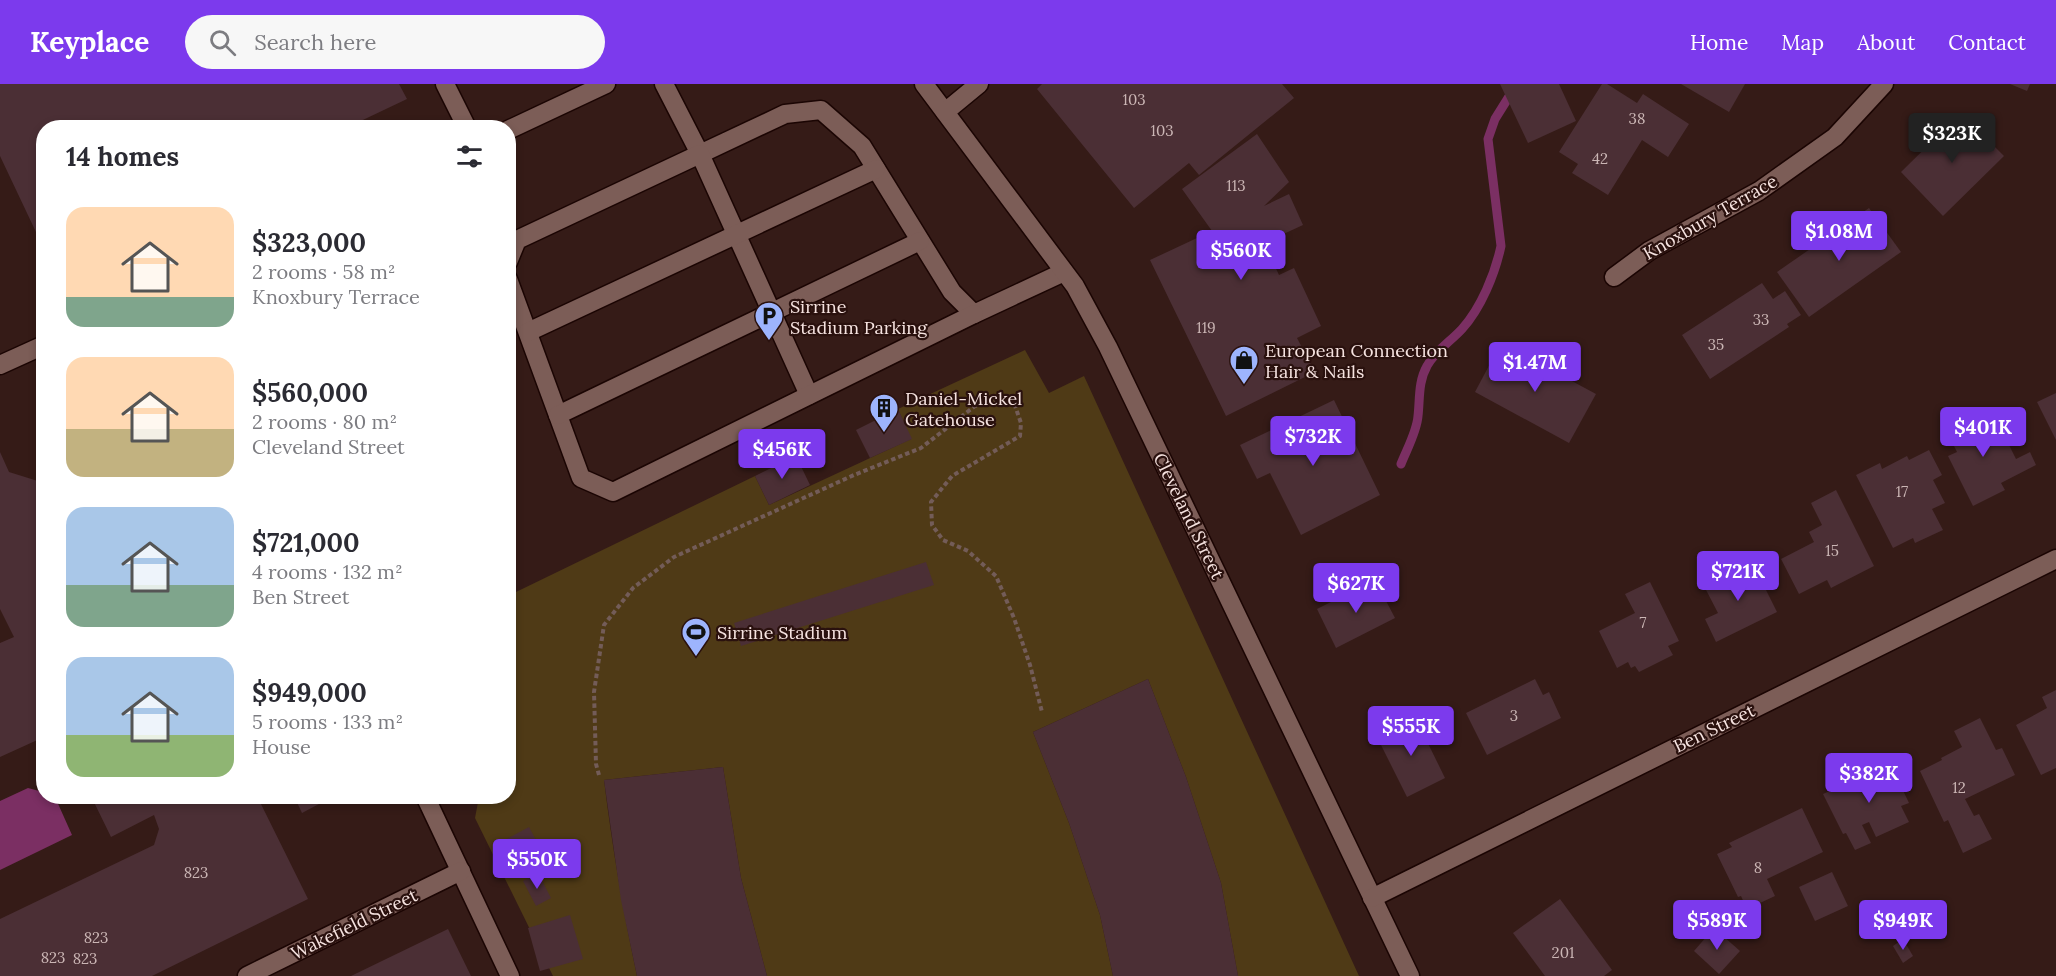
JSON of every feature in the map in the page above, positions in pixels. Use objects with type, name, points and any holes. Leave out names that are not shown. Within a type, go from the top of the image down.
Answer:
[{"type":"street","points":[[445,84],[462,120]]},
{"type":"street","points":[[516,126],[606,84]]},
{"type":"street","points":[[664,84],[700,154],[808,395]]},
{"type":"street","name":"Cleveland Street","points":[[924,84],[1075,286],[1108,347],[1410,976]]},
{"type":"street","points":[[945,112],[979,84]]},
{"type":"street","name":"Knoxbury Terrace","points":[[1614,277],[1649,251],[1759,191],[1835,137],[1884,84]]},
{"type":"street","points":[[516,242],[785,114],[821,110],[862,146],[952,292],[974,314]]},
{"type":"street","points":[[528,332],[876,169]]},
{"type":"street","points":[[558,415],[920,241]]},
{"type":"street","points":[[516,300],[581,478],[613,492],[1064,272]]},
{"type":"street","points":[[0,365],[36,349]]},
{"type":"street","name":"Ben Street","points":[[1372,897],[2056,559]]},
{"type":"street","points":[[429,804],[510,976]]},
{"type":"street","name":"Wakefield Street","points":[[247,976],[461,872]]},
{"type":"path","points":[[599,775],[596,764],[594,692],[604,625],[633,588],[674,557],[854,475],[921,448],[975,406],[1000,398],[1014,403],[1021,423],[1020,436],[952,476],[931,502],[932,525],[943,540],[968,551],[996,576],[1014,618],[1030,665],[1042,712]]},
{"type":"shaded area","name":"Sirrine Stadium","points":[[1025,350],[1049,393],[1084,376],[1359,976],[1238,976],[1221,883],[1186,777],[1148,679],[1033,732],[1069,823],[1100,915],[1113,976],[767,976],[741,878],[723,767],[604,780],[618,878],[637,976],[553,976],[475,818],[478,804],[516,804],[516,592],[755,476],[769,505],[911,439],[898,409]]},
{"type":"shaded area","points":[[28,788],[36,790],[36,804],[58,804],[72,835],[0,870],[0,801]]},
{"type":"building","points":[[0,84],[399,84],[407,99],[363,120],[36,120],[36,232],[0,156]]},
{"type":"building","points":[[1042,84],[1282,84],[1294,98],[1199,175],[1189,163],[1134,208],[1037,89]]},
{"type":"building","points":[[1500,84],[1559,84],[1576,121],[1528,143]]},
{"type":"building","points":[[1602,84],[1607,84],[1637,103],[1643,94],[1689,124],[1668,157],[1642,140],[1608,195],[1572,173],[1578,164],[1559,152]]},
{"type":"building","points":[[1681,84],[1745,84],[1729,112]]},
{"type":"building","points":[[2010,84],[2030,84],[2027,91]]},
{"type":"building","points":[[1961,113],[2004,156],[1943,216],[1901,172]]},
{"type":"building","points":[[1257,134],[1289,182],[1264,206],[1289,194],[1303,225],[1264,243],[1279,275],[1294,268],[1321,326],[1297,338],[1315,372],[1226,416],[1150,260],[1212,231],[1182,189]]},
{"type":"building","points":[[1869,208],[1901,252],[1809,317],[1777,272]]},
{"type":"building","points":[[1762,283],[1773,299],[1785,291],[1801,315],[1787,324],[1789,327],[1710,379],[1682,335]]},
{"type":"building","points":[[1501,343],[1596,394],[1569,443],[1475,392]]},
{"type":"building","points":[[2056,393],[2056,440],[2037,402]]},
{"type":"building","points":[[1334,400],[1380,495],[1301,535],[1270,473],[1257,479],[1240,445]]},
{"type":"building","name":"Daniel-Mickel Gatehouse","points":[[898,409],[912,439],[870,458],[856,430]]},
{"type":"building","points":[[1980,410],[1994,438],[2003,433],[2016,459],[2030,452],[2036,465],[2001,483],[2005,490],[1973,506],[1948,456],[1957,452],[1945,428]]},
{"type":"building","points":[[1929,450],[1942,475],[1933,480],[1945,503],[1932,509],[1943,530],[1915,543],[1913,538],[1893,548],[1856,475],[1880,463],[1882,469],[1907,456],[1909,460]]},
{"type":"building","points":[[0,452],[9,472],[36,480],[36,741],[0,757],[0,643],[14,637],[0,609]]},
{"type":"building","points":[[796,456],[810,485],[769,505],[755,476]]},
{"type":"building","points":[[1836,490],[1874,566],[1831,588],[1827,580],[1799,594],[1781,559],[1814,542],[1809,532],[1822,525],[1811,503]]},
{"type":"building","points":[[926,562],[934,585],[741,646],[734,623]]},
{"type":"building","points":[[1752,562],[1777,612],[1716,642],[1705,619],[1718,613],[1704,586]]},
{"type":"building","points":[[1375,580],[1395,618],[1336,648],[1317,609]]},
{"type":"building","points":[[1650,582],[1679,641],[1668,646],[1673,655],[1639,672],[1635,666],[1631,668],[1628,662],[1617,668],[1599,631],[1635,613],[1625,594]]},
{"type":"building","points":[[1148,679],[1186,777],[1221,883],[1238,976],[1113,976],[1100,915],[1069,823],[1033,732]]},
{"type":"building","points":[[1535,679],[1543,695],[1549,692],[1561,718],[1487,755],[1466,713]]},
{"type":"building","points":[[2056,690],[2056,768],[2041,775],[2016,725],[2047,708],[2042,697]]},
{"type":"building","points":[[1415,717],[1445,778],[1407,797],[1377,737]]},
{"type":"building","points":[[1980,718],[1996,750],[2002,748],[2015,775],[1965,799],[1974,816],[1979,814],[1992,839],[1963,853],[1948,820],[1944,822],[1920,771],[1962,747],[1954,731]]},
{"type":"building","points":[[1889,761],[1909,803],[1901,806],[1909,822],[1876,837],[1869,822],[1862,825],[1871,843],[1855,850],[1846,833],[1843,834],[1823,794],[1843,785],[1841,781]]},
{"type":"building","points":[[723,767],[741,878],[767,976],[637,976],[621,900],[604,780]]},
{"type":"building","points":[[95,804],[261,804],[308,899],[152,976],[0,976],[0,919],[154,845],[159,829],[154,815],[111,837]]},
{"type":"building","points":[[298,804],[319,804],[302,813]]},
{"type":"building","points":[[1802,808],[1823,852],[1767,879],[1775,896],[1747,909],[1741,896],[1738,897],[1717,854],[1732,847],[1729,843]]},
{"type":"building","points":[[529,827],[536,840],[509,854],[503,841]]},
{"type":"building","points":[[1832,872],[1848,906],[1815,921],[1799,887]]},
{"type":"building","points":[[538,873],[551,898],[536,906],[523,881]]},
{"type":"building","points":[[1560,899],[1612,970],[1604,976],[1545,976],[1513,933]]},
{"type":"building","points":[[570,915],[583,959],[540,971],[528,928]]},
{"type":"building","points":[[1714,928],[1740,951],[1719,974],[1694,951]]},
{"type":"building","points":[[448,929],[471,976],[351,976]]},
{"type":"building","points":[[1903,939],[1913,956],[1903,963],[1893,946]]},
{"type":"waterway","points":[[1401,464],[1416,428],[1424,372],[1434,356],[1469,321],[1491,279],[1498,257],[1501,246],[1488,139],[1495,119],[1510,95],[1513,84]]},
{"type":"place","name":"Sirrine Stadium Parking","points":[[769,342]]},
{"type":"place","name":"European Connection Hair & Nails","points":[[1244,386]]},
{"type":"place","name":"Daniel-Mickel Gatehouse","points":[[884,434]]},
{"type":"place","name":"Sirrine Stadium","points":[[696,658]]}]
